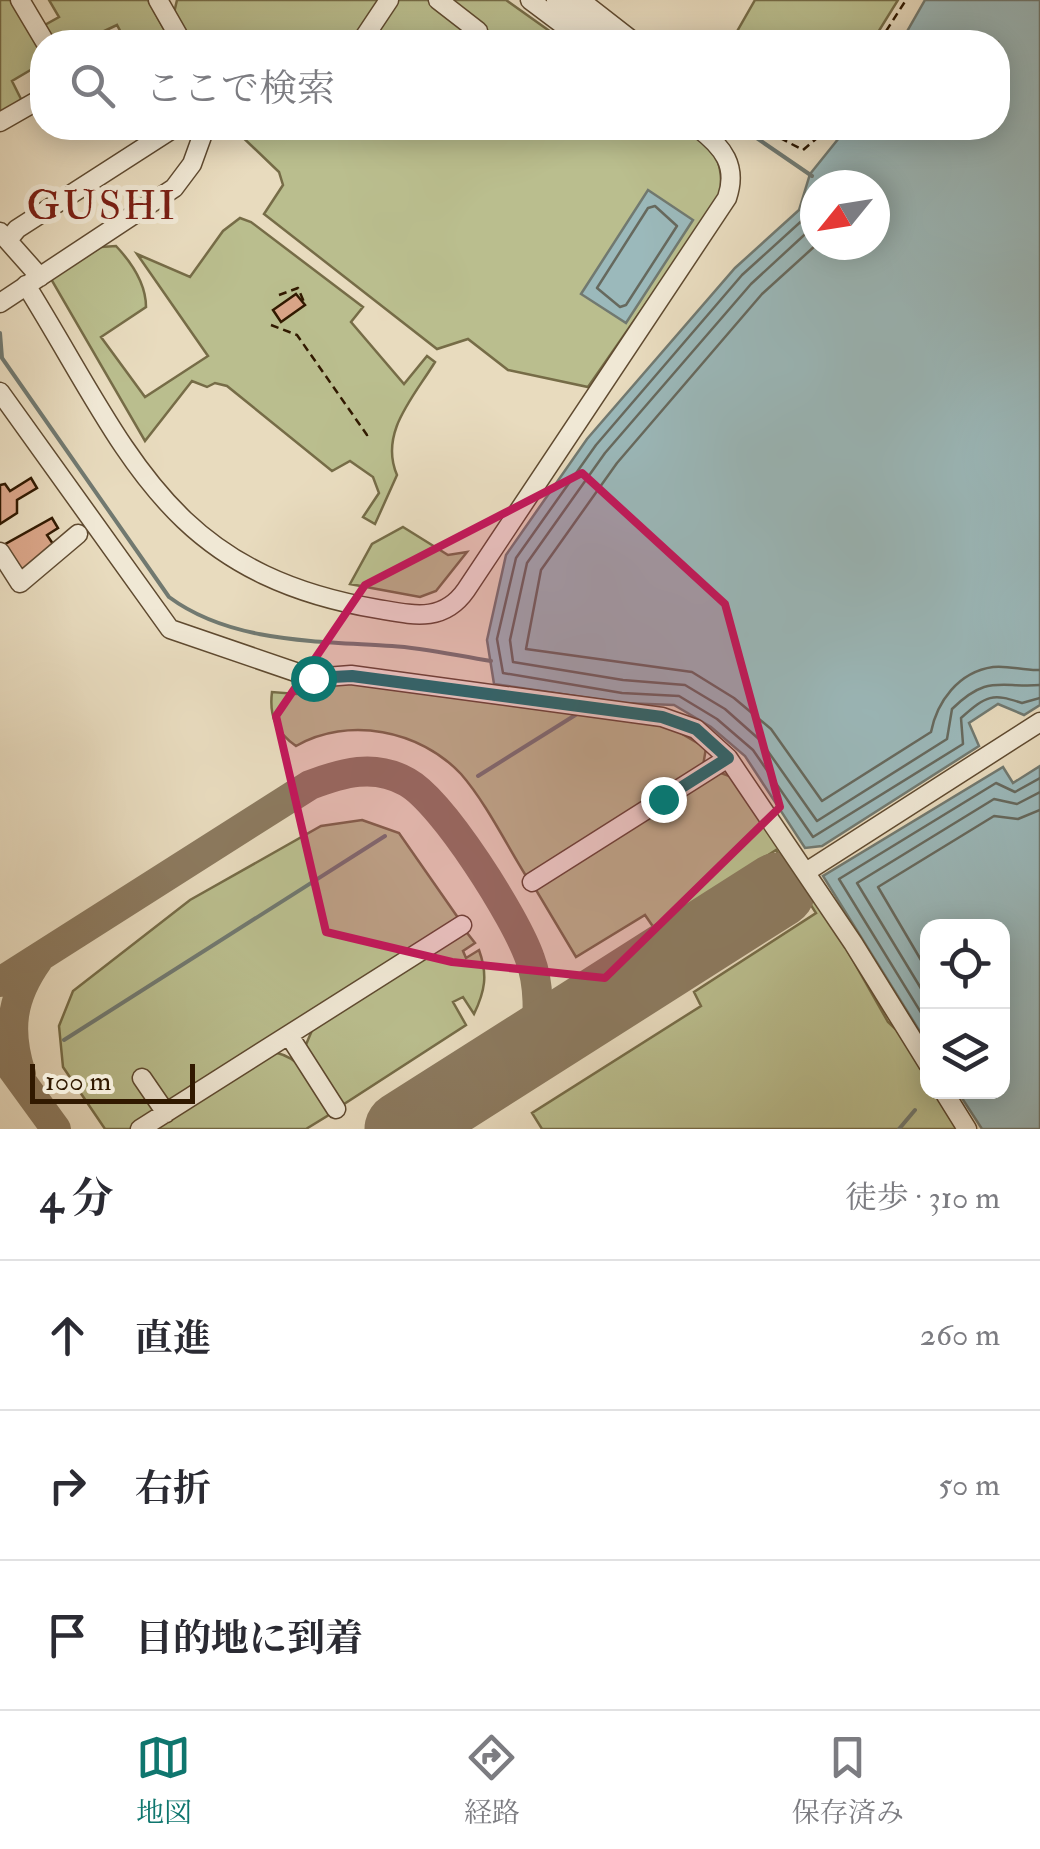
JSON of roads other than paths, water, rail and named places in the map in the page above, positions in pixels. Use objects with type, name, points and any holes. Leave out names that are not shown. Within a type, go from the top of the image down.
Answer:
[{"type":"street","points":[[20,0],[38,30]]},
{"type":"street","points":[[159,0],[175,30]]},
{"type":"street","points":[[369,30],[389,0]]},
{"type":"street","points":[[438,0],[478,30]]},
{"type":"street","points":[[530,0],[570,30]]},
{"type":"street","points":[[556,0],[596,30]]},
{"type":"street","points":[[580,0],[619,30]]},
{"type":"street","points":[[0,122],[30,105]]},
{"type":"street","points":[[155,140],[4,236],[20,290],[158,496],[209,545],[287,588],[332,601],[420,616],[435,614],[458,602],[727,198],[732,186],[728,159],[714,140]]},
{"type":"street","points":[[20,290],[174,188],[192,164],[200,140]]},
{"type":"street","points":[[0,392],[170,629],[313,678],[352,676],[662,717],[696,729],[728,758],[920,1051]]},
{"type":"street","points":[[0,552],[20,583],[69,534]]},
{"type":"street","points":[[806,872],[1040,722]]},
{"type":"street","points":[[532,882],[728,758]]},
{"type":"street","points":[[140,1129],[462,925]]},
{"type":"street","points":[[290,1037],[336,1109]]},
{"type":"street","points":[[142,1078],[166,1113]]},
{"type":"street","points":[[949,1099],[968,1129]]},
{"type":"water","points":[[925,0],[1040,0],[1040,705],[1024,715],[998,704],[969,723],[979,746],[822,846],[805,848],[745,756],[711,727],[674,705],[622,703],[494,684],[487,640],[506,555],[587,439],[735,268],[800,207],[800,260],[890,260],[890,170],[813,170],[837,140],[1010,140],[1010,30],[908,30]]},
{"type":"water","points":[[648,190],[693,220],[626,323],[581,294]]},
{"type":"water","points":[[1040,766],[1040,1129],[982,1129],[963,1099],[1010,1099],[1010,919],[920,919],[920,1032],[823,876],[1003,767],[1013,783]]},
{"type":"waterway","points":[[760,140],[803,170]]},
{"type":"waterway","points":[[0,333],[2,358],[169,597],[219,623],[276,637],[417,648],[491,661]]},
{"type":"waterway","points":[[478,776],[577,714]]},
{"type":"waterway","points":[[64,1040],[385,836]]},
{"type":"waterway","points":[[899,1129],[915,1110]]},
{"type":"district","name":"GUSHI","points":[[102,205]]}]
